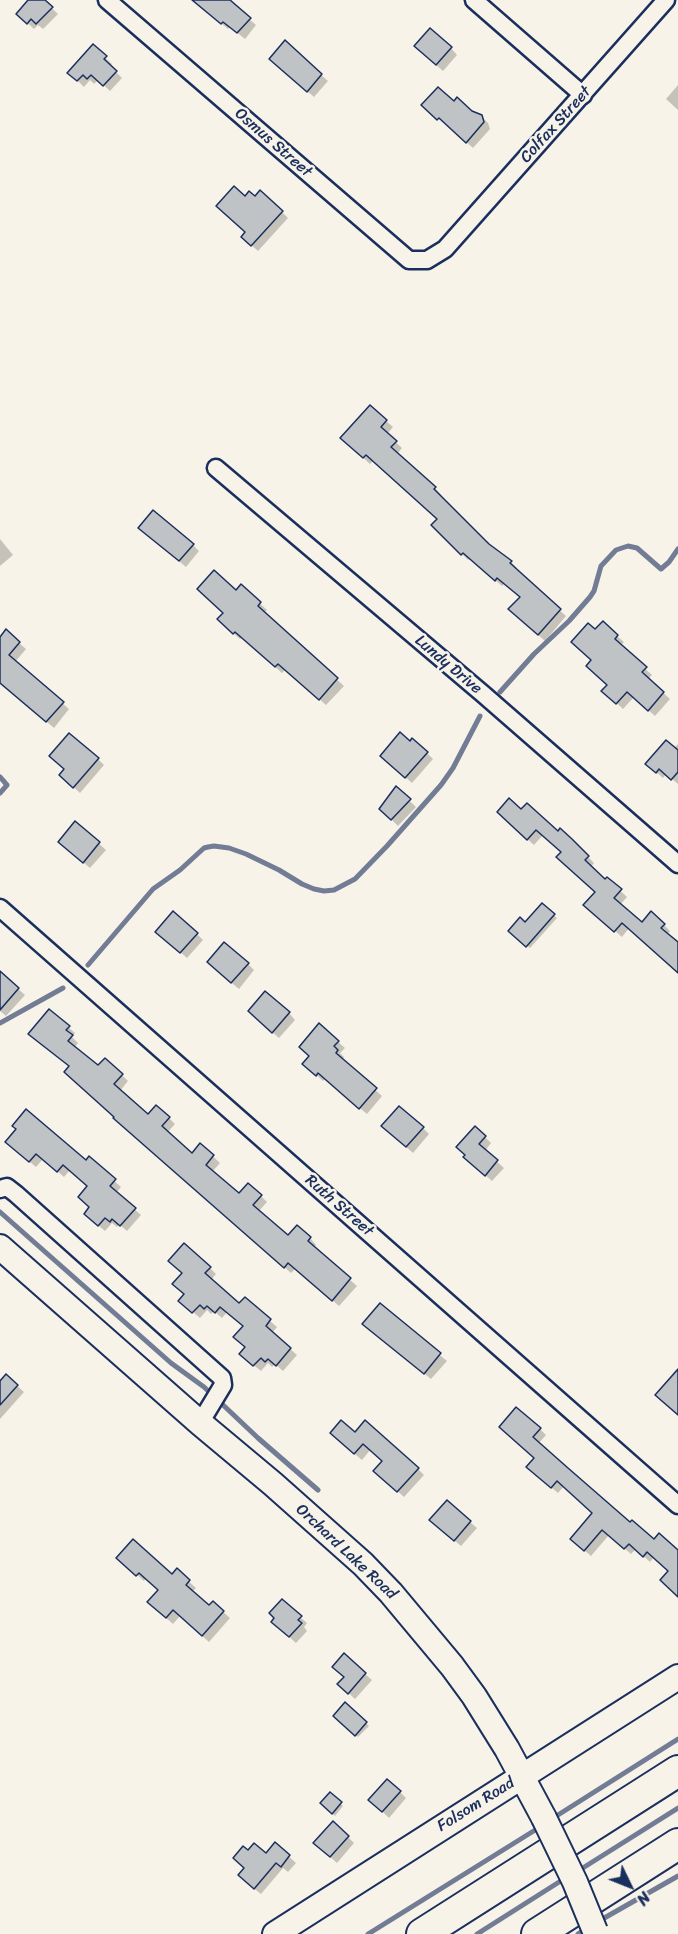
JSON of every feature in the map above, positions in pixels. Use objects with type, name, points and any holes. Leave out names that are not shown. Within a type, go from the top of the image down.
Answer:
[{"type":"highway","points":[[422,1934],[678,1771]]},
{"type":"highway","points":[[537,1934],[678,1844]]},
{"type":"main road","name":"Orchard Lake Road","points":[[0,1247],[273,1484],[363,1564],[391,1593],[474,1696],[522,1776],[544,1818],[575,1881],[596,1932]]},
{"type":"main road","name":"Folsom Road","points":[[274,1934],[678,1677]]},
{"type":"street","name":"Osmus Street","points":[[107,0],[409,261],[427,260],[445,249]]},
{"type":"street","points":[[474,0],[583,95]]},
{"type":"street","name":"Colfax Street","points":[[445,249],[666,0]]},
{"type":"street","name":"Lundy Drive","points":[[216,468],[483,694],[678,864]]},
{"type":"street","name":"Ruth Street","points":[[0,908],[678,1505]]},
{"type":"street","points":[[0,1190],[7,1187],[16,1194],[222,1378],[223,1385],[200,1423]]},
{"type":"building","points":[[28,0],[45,0],[53,7],[36,24],[31,19],[27,24],[16,14]]},
{"type":"building","points":[[192,0],[230,0],[251,18],[237,33],[223,22],[221,24]]},
{"type":"building","points":[[430,28],[452,47],[436,65],[414,46]]},
{"type":"building","points":[[285,40],[322,74],[307,92],[269,59]]},
{"type":"building","points":[[93,44],[107,56],[104,59],[117,71],[103,86],[91,75],[87,79],[83,75],[77,81],[67,73]]},
{"type":"building","points":[[438,87],[454,101],[457,97],[472,111],[482,115],[484,122],[466,143],[421,105]]},
{"type":"building","points":[[234,186],[245,196],[249,191],[255,196],[260,190],[283,211],[251,246],[241,237],[245,232],[216,206]]},
{"type":"building","points":[[370,405],[387,420],[381,427],[397,441],[391,447],[436,487],[434,489],[489,544],[512,561],[510,563],[561,609],[538,635],[508,609],[520,597],[497,578],[495,581],[463,553],[461,555],[431,525],[437,519],[366,455],[363,458],[340,438]]},
{"type":"building","points":[[153,510],[194,544],[179,561],[138,528]]},
{"type":"building","points":[[214,570],[236,590],[241,584],[261,602],[258,606],[338,678],[319,700],[278,664],[275,667],[217,619],[223,613],[197,589]]},
{"type":"building","points":[[603,621],[618,635],[615,639],[647,667],[642,672],[664,692],[648,711],[627,692],[616,704],[601,691],[607,685],[586,666],[591,660],[571,642],[588,623],[595,629]]},
{"type":"building","points":[[6,629],[20,642],[9,655],[64,702],[46,722],[0,683],[0,637]]},
{"type":"building","points":[[400,732],[410,741],[412,738],[428,752],[405,778],[380,756]]},
{"type":"building","points":[[69,733],[99,758],[73,788],[59,775],[64,769],[49,756]]},
{"type":"building","points":[[666,740],[678,750],[678,772],[671,780],[659,769],[656,773],[645,764]]},
{"type":"building","points":[[396,786],[411,799],[391,820],[379,809]]},
{"type":"building","points":[[509,798],[521,809],[527,803],[558,831],[560,828],[572,839],[589,856],[585,860],[605,879],[607,877],[622,889],[614,898],[642,922],[651,911],[665,924],[661,928],[678,942],[678,973],[622,923],[614,932],[583,905],[595,892],[556,857],[561,852],[536,830],[527,840],[497,812]]},
{"type":"building","points":[[75,821],[100,842],[83,863],[58,842]]},
{"type":"building","points":[[542,903],[555,914],[526,947],[508,931],[520,917],[525,922]]},
{"type":"building","points":[[173,911],[198,933],[180,953],[155,932]]},
{"type":"building","points":[[224,942],[249,963],[231,983],[207,962]]},
{"type":"building","points":[[0,971],[19,988],[0,1010]]},
{"type":"building","points":[[265,991],[290,1012],[272,1033],[248,1011]]},
{"type":"building","points":[[49,1009],[70,1026],[66,1030],[73,1035],[68,1041],[98,1065],[105,1058],[123,1074],[114,1084],[148,1114],[156,1105],[170,1117],[162,1126],[192,1153],[200,1143],[214,1155],[206,1165],[239,1193],[248,1183],[262,1195],[253,1205],[288,1235],[297,1225],[311,1237],[308,1241],[351,1278],[332,1301],[288,1263],[284,1268],[64,1072],[69,1066],[28,1034]]},
{"type":"building","points":[[319,1023],[339,1041],[334,1046],[338,1050],[336,1053],[377,1088],[359,1109],[318,1073],[316,1076],[302,1064],[309,1056],[299,1047]]},
{"type":"building","points":[[399,1106],[424,1127],[406,1147],[381,1126]]},
{"type":"building","points":[[26,1109],[86,1160],[89,1156],[116,1179],[110,1186],[136,1208],[120,1226],[112,1219],[110,1222],[105,1218],[98,1226],[84,1214],[89,1207],[78,1197],[87,1186],[63,1165],[57,1172],[36,1154],[29,1162],[5,1142],[16,1129],[12,1126]]},
{"type":"building","points":[[475,1126],[486,1136],[479,1144],[498,1160],[485,1176],[463,1157],[465,1155],[456,1147]]},
{"type":"building","points":[[184,1243],[211,1267],[205,1273],[239,1303],[245,1297],[271,1319],[266,1326],[291,1348],[276,1366],[268,1359],[265,1362],[261,1358],[253,1366],[239,1354],[245,1347],[233,1337],[243,1326],[220,1307],[215,1313],[207,1306],[204,1309],[200,1305],[192,1313],[178,1301],[184,1294],[172,1284],[182,1273],[168,1261]]},
{"type":"building","points":[[380,1303],[441,1353],[424,1374],[362,1324]]},
{"type":"building","points":[[678,1369],[678,1415],[655,1395]]},
{"type":"building","points":[[6,1374],[18,1385],[0,1405],[0,1381]]},
{"type":"building","points":[[516,1407],[541,1428],[533,1437],[568,1468],[630,1522],[632,1520],[654,1539],[659,1533],[678,1550],[678,1597],[660,1580],[668,1571],[647,1552],[643,1557],[629,1544],[624,1549],[602,1530],[584,1551],[570,1539],[592,1513],[557,1481],[551,1488],[526,1467],[534,1458],[499,1427]]},
{"type":"building","points":[[341,1420],[355,1432],[365,1420],[419,1468],[397,1492],[373,1471],[382,1461],[363,1444],[354,1454],[330,1433]]},
{"type":"building","points":[[447,1500],[471,1521],[454,1541],[429,1520]]},
{"type":"building","points":[[133,1539],[172,1574],[177,1568],[190,1580],[186,1585],[209,1605],[213,1601],[224,1611],[202,1636],[173,1610],[166,1618],[147,1602],[158,1590],[139,1573],[136,1576],[116,1558]]},
{"type":"building","points":[[282,1599],[302,1616],[298,1620],[302,1623],[289,1637],[271,1622],[274,1618],[269,1613]]},
{"type":"building","points":[[344,1653],[366,1673],[348,1694],[337,1684],[344,1677],[332,1667]]},
{"type":"building","points":[[345,1702],[367,1722],[355,1736],[333,1716]]},
{"type":"building","points":[[387,1779],[401,1791],[382,1812],[368,1800]]},
{"type":"building","points":[[330,1792],[342,1802],[332,1814],[320,1803]]},
{"type":"building","points":[[333,1821],[349,1836],[330,1857],[313,1843]]},
{"type":"building","points":[[275,1842],[290,1855],[281,1867],[276,1863],[254,1889],[238,1875],[244,1868],[233,1858],[243,1846],[248,1850],[254,1843],[266,1853]]},
{"type":"waterway","points":[[500,692],[590,597],[601,566],[616,550],[628,546],[637,548],[661,569],[678,549]]},
{"type":"waterway","points":[[88,965],[153,889],[180,870],[204,848],[214,846],[229,848],[246,854],[314,889],[334,890],[355,879],[441,785],[453,768],[480,716]]},
{"type":"waterway","points":[[0,777],[7,785],[0,793]]},
{"type":"waterway","points":[[0,1023],[63,988]]},
{"type":"waterway","points":[[0,1212],[171,1363],[204,1387],[318,1490]]},
{"type":"waterway","points":[[550,1820],[678,1739]]},
{"type":"waterway","points":[[578,1871],[678,1808]]},
{"type":"waterway","points":[[368,1934],[540,1827]]},
{"type":"waterway","points":[[599,1921],[678,1876]]},
{"type":"waterway","points":[[477,1934],[567,1877]]},
{"type":"waterway","points":[[578,1934],[588,1927]]}]
